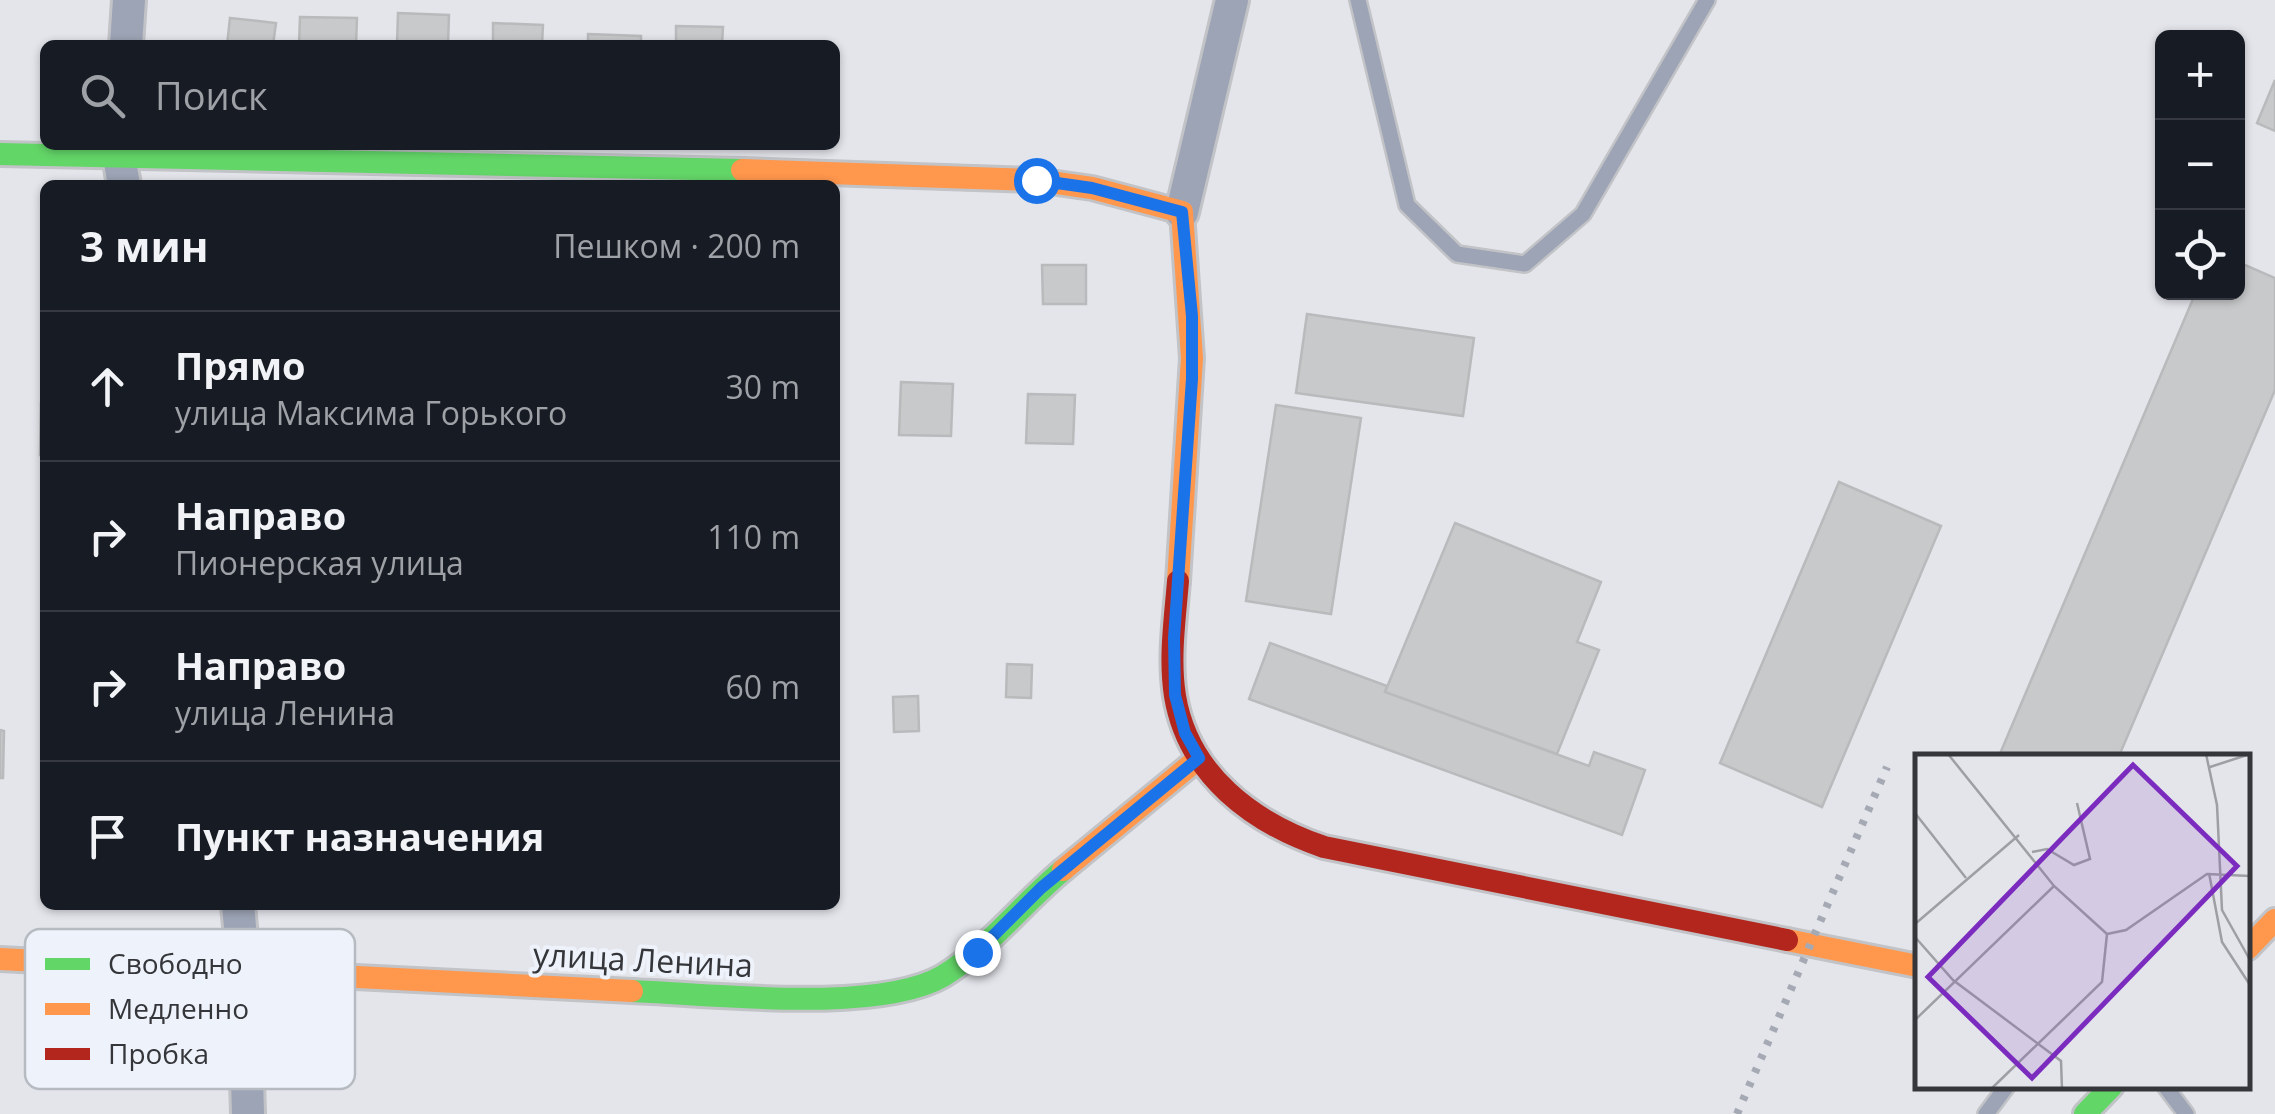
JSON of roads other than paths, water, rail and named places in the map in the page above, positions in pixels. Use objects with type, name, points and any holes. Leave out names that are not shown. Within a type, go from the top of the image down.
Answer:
[{"type":"street","points":[[126,40],[130,0]]},
{"type":"street","points":[[1232,0],[1182,212],[1192,316],[1192,363],[1174,638],[1175,695],[1185,733],[1199,758],[1253,814],[1282,832],[1324,847],[1915,965]]},
{"type":"street","points":[[0,154],[119,161],[875,172],[1036,180],[1092,188],[1182,212]]},
{"type":"street","name":"улица Ленина","points":[[355,977],[801,999],[906,992],[941,977],[977,952],[1055,876],[1199,758]]},
{"type":"street","points":[[2250,944],[2275,920]]},
{"type":"street","name":"улица Ленина","points":[[0,959],[25,960]]},
{"type":"street","points":[[247,1089],[248,1114]]},
{"type":"street","points":[[2086,1114],[2109,1089]]},
{"type":"lane","points":[[1358,0],[1407,205],[1457,254],[1525,264],[1584,214],[1706,0]]},
{"type":"lane","points":[[1986,1114],[2005,1089]]},
{"type":"lane","points":[[2168,1089],[2186,1114]]},
{"type":"railway","points":[[1737,1114],[1887,767]]}]
